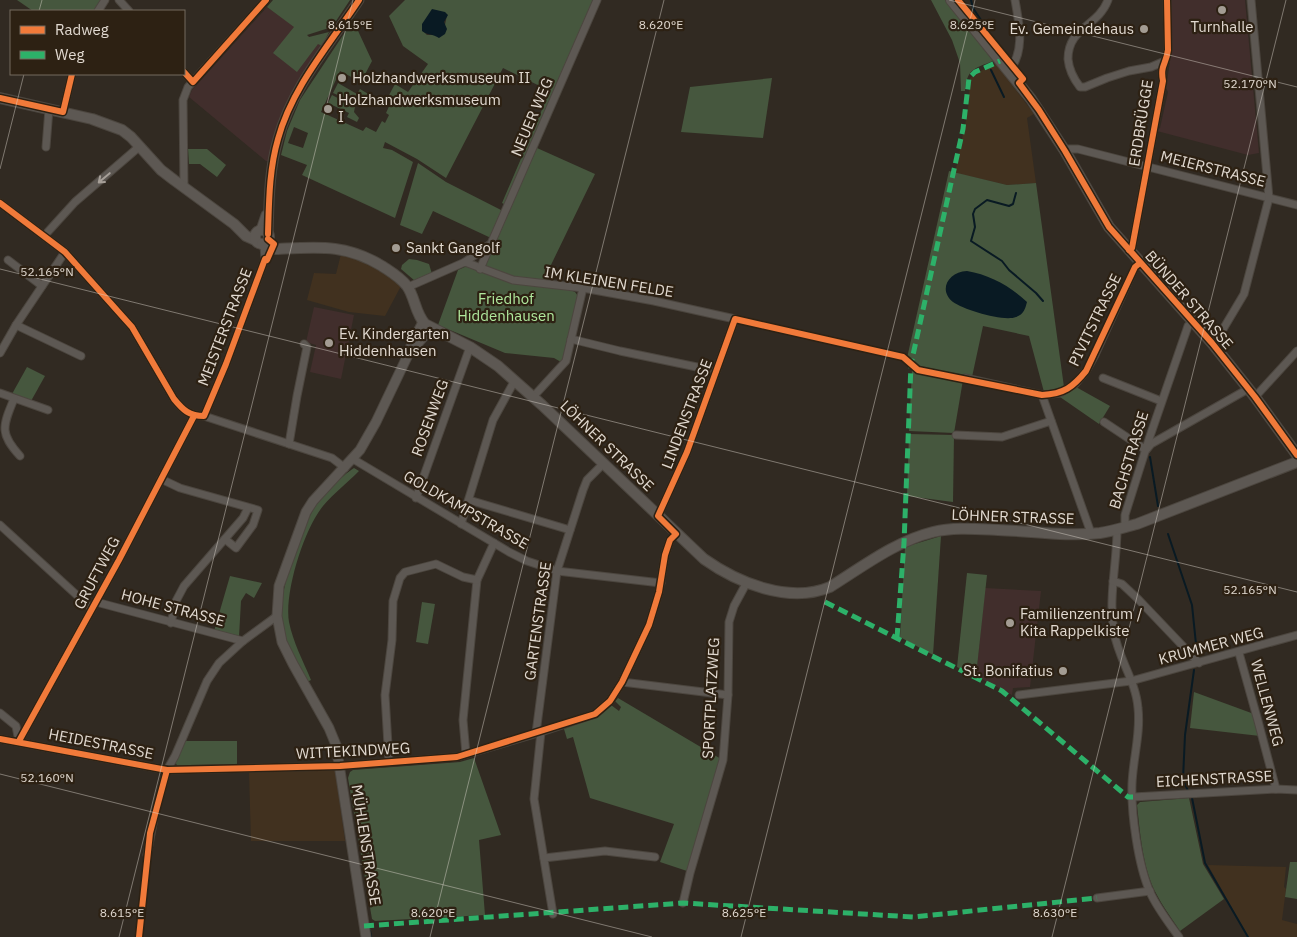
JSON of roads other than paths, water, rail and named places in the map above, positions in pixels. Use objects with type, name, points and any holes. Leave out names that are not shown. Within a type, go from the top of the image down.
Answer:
[{"type":"main road","name":"BÜNDER STRASSE","points":[[951,0],[1031,99],[1109,227],[1212,343],[1252,393],[1297,455]]},
{"type":"main road","points":[[0,98],[113,125],[122,130],[140,146],[161,170],[248,233],[274,244],[292,248],[328,247],[354,252],[385,268],[408,287],[427,325]]},
{"type":"main road","name":"LÖHNER STRASSE","points":[[427,325],[470,347],[515,380],[604,463],[676,534],[717,568],[747,582],[790,593],[805,594],[819,592],[904,543],[923,535],[947,529],[969,528],[1091,533],[1121,528],[1297,462]]},
{"type":"street","points":[[119,0],[128,10]]},
{"type":"street","points":[[184,188],[183,100],[186,90],[266,0]]},
{"type":"street","points":[[262,238],[277,140],[290,106],[359,0]]},
{"type":"street","name":"NEUER WEG","points":[[480,268],[597,0]]},
{"type":"street","points":[[1008,72],[1017,56],[1020,41],[1015,0]]},
{"type":"street","points":[[1108,0],[1103,10],[1072,38],[1068,50],[1069,66],[1074,79],[1080,87],[1085,87],[1129,71],[1151,67],[1165,61]]},
{"type":"street","name":"ERDBRÜGGE","points":[[1129,250],[1132,248],[1163,81],[1161,72],[1168,50],[1167,0]]},
{"type":"street","points":[[1212,343],[1216,340],[1244,294],[1269,198],[1251,0]]},
{"type":"street","points":[[1151,67],[1161,72]]},
{"type":"street","points":[[185,73],[193,82]]},
{"type":"street","points":[[63,112],[72,75]]},
{"type":"street","points":[[46,147],[49,110]]},
{"type":"street","points":[[45,235],[75,202],[140,146]]},
{"type":"street","name":"MEIERSTRASSE","points":[[1064,151],[1078,149],[1297,205]]},
{"type":"street","points":[[0,203],[45,235],[65,252],[132,327],[180,407],[194,416],[204,416],[332,458],[344,468]]},
{"type":"street","name":"MEISTERSTRASSE","points":[[204,416],[226,364],[265,259],[262,238]]},
{"type":"street","points":[[408,287],[464,262],[491,244]]},
{"type":"street","points":[[1,351],[16,325],[65,252]]},
{"type":"street","points":[[8,260],[42,286]]},
{"type":"street","points":[[464,262],[480,268]]},
{"type":"street","name":"PIVITSTRASSE","points":[[1042,395],[1060,393],[1075,384],[1086,370],[1135,267],[1140,263]]},
{"type":"street","name":"IM KLEINEN FELDE","points":[[480,268],[522,282],[583,288],[735,319]]},
{"type":"street","points":[[533,397],[566,361],[583,288]]},
{"type":"street","name":"LINDENSTRASSE","points":[[658,516],[686,452],[735,319]]},
{"type":"street","name":"BACHSTRASSE","points":[[1179,937],[1150,891],[1141,858],[1133,816],[1132,783],[1139,722],[1138,706],[1132,681],[1114,634],[1112,617],[1113,581],[1121,528],[1161,401],[1188,326],[1193,322]]},
{"type":"street","points":[[16,325],[81,356]]},
{"type":"street","name":"MÜHLENSTRASSE","points":[[366,937],[336,745],[330,728],[282,642],[277,616],[278,594],[281,578],[306,512],[313,501],[360,450],[376,422],[407,357],[427,325]]},
{"type":"street","points":[[571,339],[716,371]]},
{"type":"street","points":[[289,444],[307,347],[304,344]]},
{"type":"street","name":"ROSENWEG","points":[[416,498],[470,347]]},
{"type":"street","points":[[1104,422],[1146,450],[1151,444],[1252,393],[1297,351]]},
{"type":"street","points":[[965,378],[1042,395],[1091,533]]},
{"type":"street","name":"BACHSTRASSE","points":[[1103,378],[1161,401]]},
{"type":"street","points":[[461,524],[493,420],[515,380]]},
{"type":"street","points":[[0,393],[48,410]]},
{"type":"street","points":[[14,399],[2,433],[5,442],[20,456]]},
{"type":"street","name":"GRUFTWEG","points":[[19,741],[96,602],[194,416]]},
{"type":"street","points":[[956,435],[1002,437],[1052,421]]},
{"type":"street","name":"GOLDKAMPSTRASSE","points":[[353,459],[416,498],[527,561],[557,570],[661,583]]},
{"type":"street","name":"GARTENSTRASSE","points":[[553,914],[534,798],[539,733],[557,570],[587,480],[604,463]]},
{"type":"street","points":[[161,479],[180,488],[258,510],[253,525],[236,548],[225,539]]},
{"type":"street","points":[[469,500],[570,530]]},
{"type":"street","points":[[171,622],[176,601],[184,586],[243,518],[248,508]]},
{"type":"street","points":[[0,525],[92,609]]},
{"type":"street","name":"WITTEKINDWEG","points":[[167,770],[340,766],[457,758],[595,714],[610,701],[622,682],[649,624],[661,583],[665,555],[670,540],[676,534]]},
{"type":"street","points":[[466,754],[463,720],[477,580],[494,543]]},
{"type":"street","points":[[389,762],[385,695],[392,640],[393,601],[400,578],[405,572],[436,564],[463,578],[477,580]]},
{"type":"street","points":[[1113,581],[1122,584],[1138,599],[1199,663]]},
{"type":"street","name":"SPORTPLATZWEG","points":[[683,903],[723,760],[728,695],[729,622],[734,606],[747,582]]},
{"type":"street","name":"HOHE STRASSE","points":[[96,602],[243,641]]},
{"type":"street","name":"HEIDESTRASSE","points":[[0,738],[167,770],[207,682],[220,662],[243,641],[277,616]]},
{"type":"street","name":"KRUMMER WEG","points":[[1019,695],[1132,681],[1297,635]]},
{"type":"street","name":"WELLENWEG","points":[[1238,653],[1276,789]]},
{"type":"street","points":[[622,682],[728,695]]},
{"type":"street","points":[[0,713],[16,726],[19,741]]},
{"type":"street","points":[[147,855],[153,819],[167,770]]},
{"type":"street","name":"EICHENSTRASSE","points":[[1133,798],[1276,789],[1297,790]]},
{"type":"street","points":[[544,858],[574,853],[605,851],[655,857]]},
{"type":"street","points":[[1097,898],[1150,891]]},
{"type":"water","points":[[432,9],[445,12],[448,15],[444,22],[447,29],[445,34],[439,38],[422,31],[422,24]]},
{"type":"water","points":[[967,271],[992,278],[1014,291],[1027,302],[1025,309],[1019,316],[1003,318],[975,312],[953,302],[946,292],[947,282],[960,272]]},
{"type":"waterway","points":[[971,0],[973,8],[985,26]]},
{"type":"waterway","points":[[991,70],[1004,97]]},
{"type":"waterway","points":[[1016,193],[1013,204],[1009,206],[987,200],[975,209],[973,214],[975,227],[971,241],[1002,261],[1009,270],[1043,301]]},
{"type":"waterway","points":[[1150,457],[1158,506]]},
{"type":"waterway","points":[[1168,534],[1192,605],[1197,654]]},
{"type":"waterway","points":[[1188,791],[1183,779],[1185,735],[1194,670]]},
{"type":"waterway","points":[[1192,798],[1205,863],[1248,937]]},
{"type":"waterway","points":[[370,931],[371,937]]},
{"type":"place","name":"Turnhalle","points":[[1222,10]]},
{"type":"place","name":"Ev. Gemeindehaus","points":[[1144,29]]},
{"type":"place","name":"Holzhandwerksmuseum II","points":[[342,78]]},
{"type":"place","name":"Holzhandwerksmuseum I","points":[[328,109]]},
{"type":"place","name":"Sankt Gangolf","points":[[396,248]]},
{"type":"place","name":"Ev. Kindergarten Hiddenhausen","points":[[329,343]]},
{"type":"place","name":"Familienzentrum / Kita Rappelkiste","points":[[1010,623]]},
{"type":"place","name":"St. Bonifatius","points":[[1063,671]]},
{"type":"park label","name":"Friedhof Hiddenhausen","points":[[506,308]]}]
